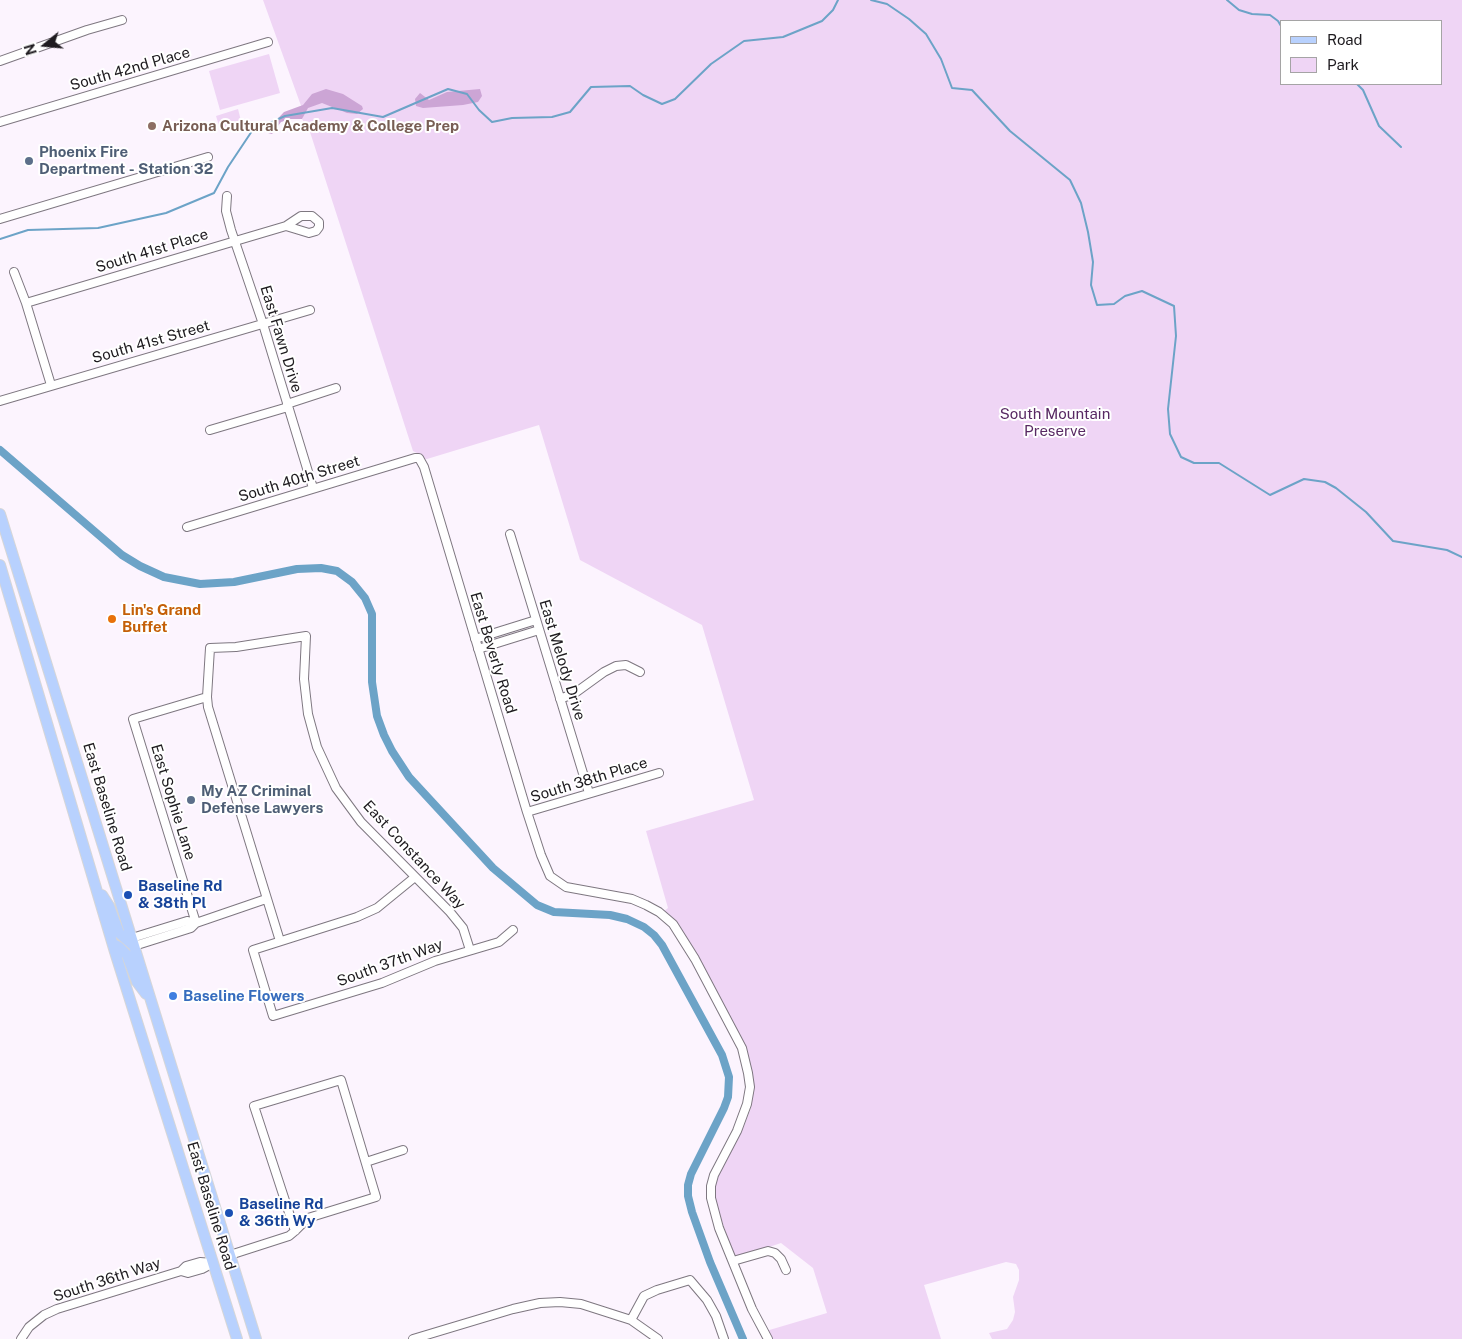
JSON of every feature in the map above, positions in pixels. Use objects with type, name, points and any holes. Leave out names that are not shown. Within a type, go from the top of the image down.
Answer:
[{"type":"main road","name":"East Baseline Road","points":[[0,514],[26,597],[124,945],[160,1094],[237,1339]]},
{"type":"main road","name":"East Baseline Road","points":[[0,565],[96,887],[152,1003],[256,1339]]},
{"type":"main road","points":[[11,600],[26,597]]},
{"type":"main road","points":[[160,1094],[178,1089]]},
{"type":"main road","points":[[213,1263],[230,1255]]},
{"type":"street","points":[[0,61],[87,30],[122,20]]},
{"type":"street","name":"South 42nd Place","points":[[0,122],[268,42]]},
{"type":"street","points":[[0,218],[208,157]]},
{"type":"street","name":"East Fawn Drive","points":[[228,196],[226,211],[314,488]]},
{"type":"street","name":"South 41st Place","points":[[26,303],[286,226]]},
{"type":"street","points":[[14,272],[26,303],[51,385]]},
{"type":"street","name":"South 41st Street","points":[[0,401],[310,310]]},
{"type":"street","points":[[210,430],[287,406],[336,388]]},
{"type":"street","name":"South 40th Street","points":[[187,527],[419,458]]},
{"type":"street","name":"East Beverly Road","points":[[419,458],[424,467],[527,812],[550,876],[566,887],[632,899],[659,912],[672,924],[695,959],[742,1048],[749,1080],[747,1104],[743,1118],[714,1175],[711,1186],[712,1207],[752,1309],[768,1339]]},
{"type":"street","name":"East Melody Drive","points":[[510,534],[589,793]]},
{"type":"street","points":[[475,638],[536,620]]},
{"type":"street","points":[[478,649],[539,630]]},
{"type":"street","name":"East Constance Way","points":[[207,697],[210,648],[236,647],[306,636],[304,679],[308,714],[317,747],[336,788],[361,822],[414,878],[450,912],[462,928],[470,950]]},
{"type":"street","points":[[560,699],[575,693],[604,672],[616,666],[626,664],[640,672]]},
{"type":"street","points":[[207,697],[208,707],[280,941],[357,917],[377,908],[414,878]]},
{"type":"street","name":"East Sophie Lane","points":[[196,923],[133,719],[207,697]]},
{"type":"street","name":"South 38th Place","points":[[527,812],[659,773]]},
{"type":"street","points":[[124,945],[169,931],[187,921],[196,923],[266,899]]},
{"type":"street","name":"South 37th Way","points":[[280,941],[253,950],[273,1016],[382,983],[435,961],[499,942],[513,930]]},
{"type":"street","points":[[230,1255],[289,1236],[308,1218],[376,1197],[341,1080],[254,1106],[294,1231]]},
{"type":"street","points":[[366,1162],[403,1150]]},
{"type":"street","points":[[733,1261],[768,1252],[775,1253],[781,1259],[786,1270]]},
{"type":"street","name":"South 36th Way","points":[[21,1339],[29,1327],[44,1315],[57,1309],[181,1271],[188,1273],[202,1269],[213,1263]]},
{"type":"street","points":[[631,1320],[644,1296],[690,1280],[707,1300],[716,1316],[724,1339]]},
{"type":"street","points":[[413,1339],[513,1309],[540,1303],[560,1302],[581,1304],[631,1320],[658,1339]]},
{"type":"green space","name":"South Mountain Preserve","points":[[263,0],[1462,0],[1462,1339],[992,1339],[989,1333],[1007,1329],[1013,1320],[1015,1312],[1013,1297],[1019,1280],[1019,1270],[1016,1264],[1006,1262],[924,1285],[941,1339],[772,1339],[766,1331],[827,1313],[813,1268],[781,1243],[740,1257],[734,1256],[715,1202],[713,1190],[717,1176],[744,1126],[751,1108],[754,1081],[750,1062],[744,1047],[689,942],[663,912],[668,908],[646,831],[754,800],[702,625],[580,560],[539,425],[427,459],[423,459],[421,455],[413,451],[310,132],[302,119],[304,114]]},
{"type":"green space","points":[[269,54],[280,93],[220,110],[209,71]]},
{"type":"green space","points":[[238,109],[242,125],[221,132],[216,116]]},
{"type":"shaded area","points":[[326,89],[343,94],[362,106],[363,109],[357,114],[347,113],[322,103],[308,108],[302,119],[291,119],[281,122],[272,134],[268,133],[268,129],[284,112],[303,105],[312,94]]},
{"type":"shaded area","points":[[480,89],[482,96],[478,102],[423,108],[416,106],[415,99],[420,93],[429,100],[447,92]]},
{"type":"waterway","points":[[0,239],[28,230],[98,228],[166,213],[214,193],[228,167],[252,131],[285,116],[332,108],[383,117],[448,89],[467,94],[479,110],[492,122],[512,118],[552,117],[570,112],[591,87],[630,86],[662,104],[675,99],[711,64],[744,41],[783,37],[822,21],[833,10],[838,0]]},
{"type":"waterway","points":[[871,0],[887,4],[909,19],[926,34],[941,59],[952,88],[972,90],[1010,131],[1070,180],[1081,203],[1088,232],[1093,262],[1091,285],[1097,305],[1114,304],[1125,296],[1142,291],[1174,306],[1176,336],[1168,409],[1170,434],[1181,457],[1194,463],[1219,463],[1270,495],[1304,479],[1325,482],[1336,488],[1366,512],[1393,541],[1447,550],[1462,557]]},
{"type":"waterway","points":[[1227,0],[1239,10],[1252,14],[1270,15],[1280,24]]},
{"type":"waterway","points":[[1358,85],[1363,90],[1379,126],[1401,147]]},
{"type":"waterway","points":[[0,450],[122,555],[164,577],[200,584],[234,582],[297,569],[321,568],[337,571],[352,582],[365,598],[372,614],[372,682],[377,716],[392,751],[409,777],[493,868],[537,905],[554,912],[610,915],[627,919],[644,927],[654,935],[662,945],[722,1055],[729,1077],[728,1097],[691,1174],[688,1196],[710,1262],[743,1339]]},
{"type":"place","name":"Arizona Cultural Academy & College Prep","points":[[152,126]]},
{"type":"place","name":"Phoenix Fire Department - Station 32","points":[[29,161]]},
{"type":"place","name":"Lin's Grand Buffet","points":[[112,619]]},
{"type":"place","name":"My AZ Criminal Defense Lawyers","points":[[191,800]]},
{"type":"place","name":"Baseline Rd & 38th Pl","points":[[128,895]]},
{"type":"place","name":"Baseline Flowers","points":[[173,996]]},
{"type":"place","name":"Baseline Rd & 36th Wy","points":[[229,1213]]}]
